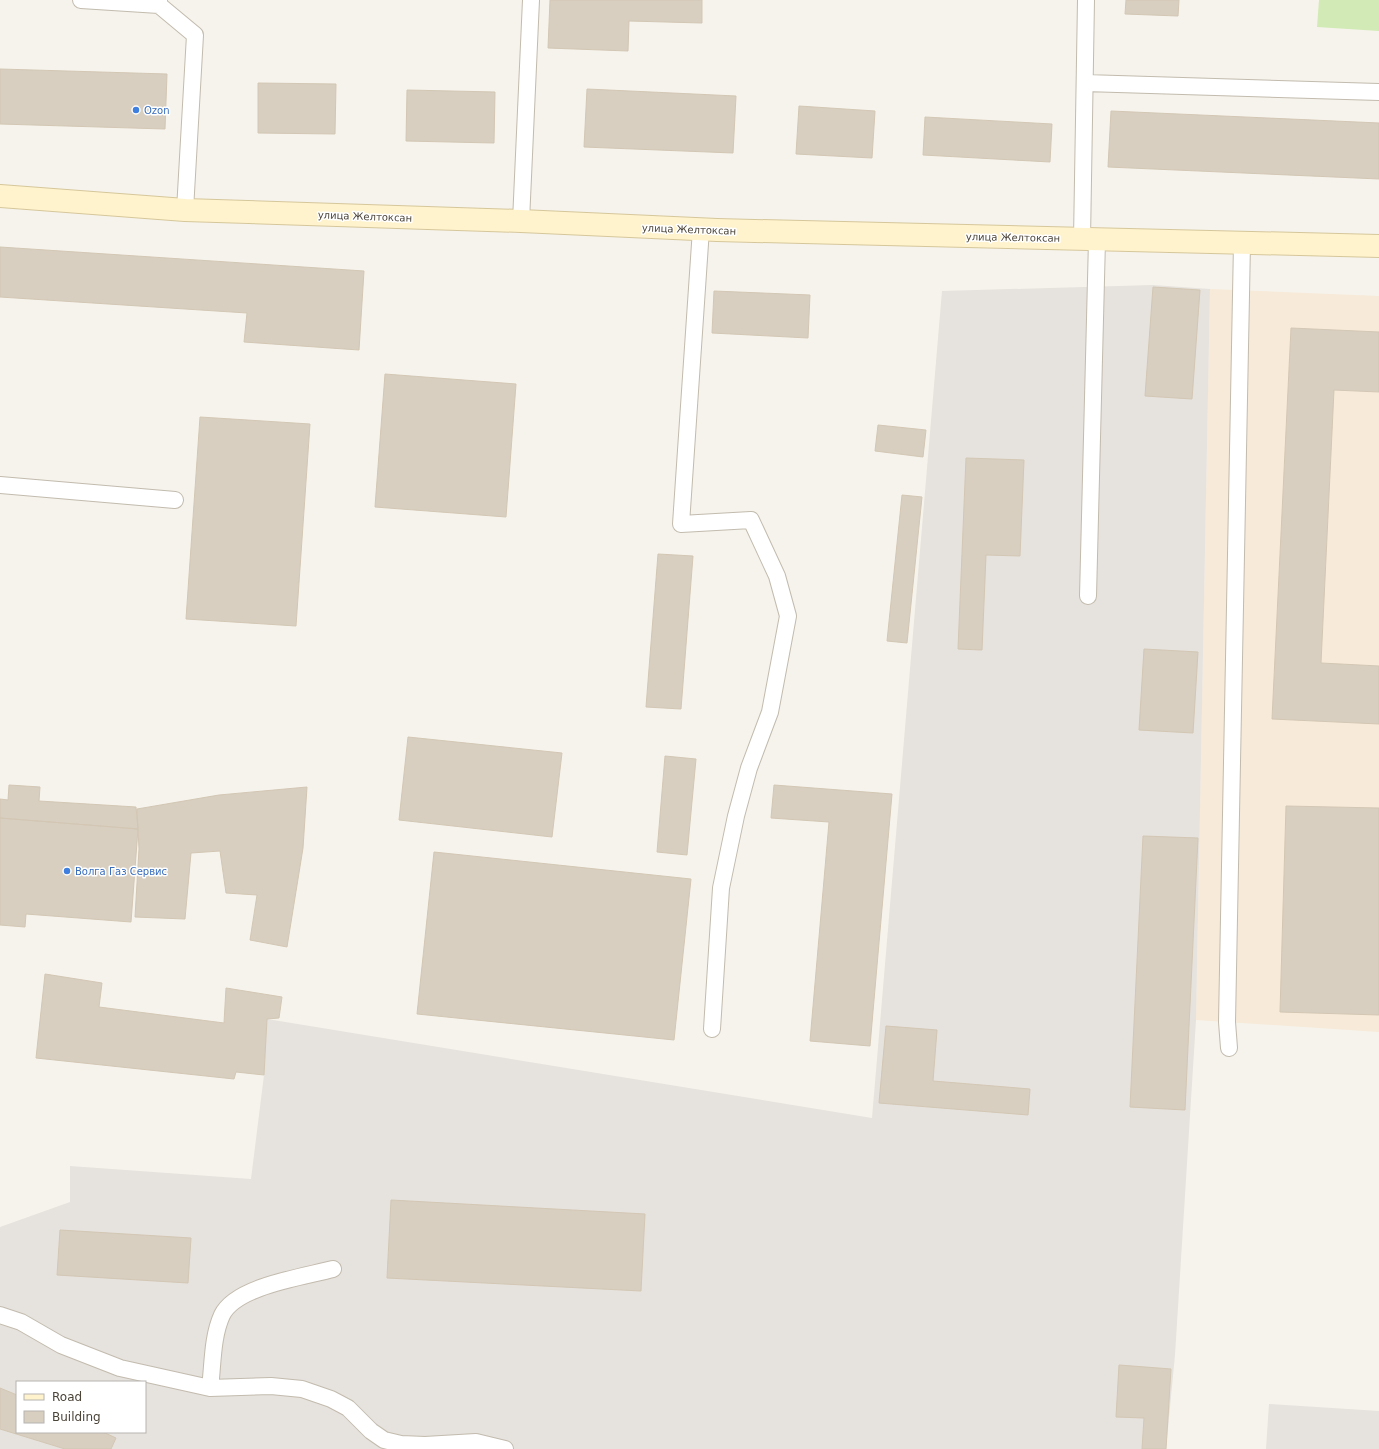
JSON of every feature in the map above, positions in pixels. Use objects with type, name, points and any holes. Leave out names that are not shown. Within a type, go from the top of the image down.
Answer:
[{"type":"street","name":"улица Желтоксан","points":[[0,196],[185,210],[521,221],[701,229],[1379,246]]},
{"type":"lane","points":[[81,0],[159,3],[195,35],[185,210]]},
{"type":"lane","points":[[521,221],[531,0]]},
{"type":"lane","points":[[1086,0],[1085,83],[1090,239],[1088,596]]},
{"type":"lane","points":[[1085,83],[1379,92]]},
{"type":"lane","points":[[701,229],[681,524],[751,520],[777,576],[788,616],[770,712],[749,768],[736,816],[721,888],[712,1029]]},
{"type":"lane","points":[[1229,1048],[1227,1014],[1242,243]]},
{"type":"lane","points":[[0,485],[175,500]]},
{"type":"lane","points":[[210,1388],[215,1341],[219,1323],[223,1314],[230,1305],[253,1290],[333,1269]]},
{"type":"lane","points":[[0,1315],[21,1322],[61,1345],[120,1368],[210,1388],[271,1386],[302,1389],[331,1399],[348,1408],[371,1431],[384,1440],[401,1444],[425,1445],[476,1442],[505,1449]]},
{"type":"shaded area","points":[[1153,285],[1210,289],[1196,1020],[1175,1355],[1166,1449],[0,1449],[0,1227],[70,1202],[70,1166],[251,1179],[264,1075],[267,1019],[872,1118],[942,291]]},
{"type":"shaded area","points":[[1210,289],[1379,296],[1379,1032],[1196,1020]]},
{"type":"shaded area","points":[[1269,1404],[1379,1411],[1379,1449],[1266,1449]]},
{"type":"green space","points":[[1319,0],[1379,0],[1379,31],[1317,27]]},
{"type":"building","points":[[550,0],[702,0],[702,23],[629,21],[628,51],[548,48]]},
{"type":"building","points":[[1126,0],[1179,0],[1178,16],[1125,14]]},
{"type":"building","points":[[0,69],[167,74],[165,129],[0,124]]},
{"type":"building","points":[[258,83],[336,84],[335,134],[258,133]]},
{"type":"building","points":[[587,89],[736,96],[733,153],[584,147]]},
{"type":"building","points":[[407,90],[495,92],[494,143],[406,141]]},
{"type":"building","points":[[799,106],[875,111],[872,158],[796,154]]},
{"type":"building","points":[[1111,111],[1379,123],[1379,179],[1108,167]]},
{"type":"building","points":[[925,117],[1052,124],[1050,162],[923,155]]},
{"type":"building","points":[[0,247],[364,271],[359,350],[244,342],[247,313],[0,297]]},
{"type":"building","points":[[1153,287],[1200,290],[1192,399],[1145,396]]},
{"type":"building","points":[[714,291],[810,295],[808,338],[712,333]]},
{"type":"building","points":[[1291,328],[1379,332],[1379,392],[1334,390],[1321,663],[1379,666],[1379,724],[1272,719]]},
{"type":"building","points":[[385,374],[516,384],[506,517],[375,507]]},
{"type":"building","points":[[200,417],[310,424],[296,626],[186,619]]},
{"type":"building","points":[[878,425],[926,430],[923,457],[875,451]]},
{"type":"building","points":[[966,458],[1024,460],[1020,556],[986,555],[982,650],[958,649]]},
{"type":"building","points":[[902,495],[922,497],[907,643],[887,641]]},
{"type":"building","points":[[658,554],[693,556],[681,709],[646,707]]},
{"type":"building","points":[[1144,649],[1198,652],[1193,733],[1139,730]]},
{"type":"building","points":[[408,737],[562,753],[552,837],[399,820]]},
{"type":"building","points":[[665,756],[696,759],[687,855],[657,852]]},
{"type":"building","points":[[9,785],[40,787],[39,801],[136,807],[138,829],[0,818],[0,799],[8,800]]},
{"type":"building","points":[[774,785],[892,794],[870,1046],[810,1041],[829,822],[771,818]]},
{"type":"building","points":[[307,787],[303,848],[287,947],[250,940],[257,895],[226,893],[220,851],[191,853],[185,919],[135,917],[139,849],[137,809],[219,795]]},
{"type":"building","points":[[1286,806],[1379,808],[1379,1015],[1280,1012]]},
{"type":"building","name":"Волга Газ Сервис","points":[[0,818],[138,829],[131,922],[26,914],[25,927],[0,925]]},
{"type":"building","points":[[1143,836],[1198,838],[1185,1110],[1130,1107]]},
{"type":"building","points":[[434,852],[691,879],[674,1040],[417,1014]]},
{"type":"building","points":[[45,974],[102,983],[99,1007],[224,1023],[226,988],[282,997],[279,1018],[267,1019],[264,1075],[236,1072],[234,1079],[36,1058]]},
{"type":"building","points":[[886,1026],[937,1030],[933,1081],[1030,1089],[1028,1115],[879,1103]]},
{"type":"building","points":[[391,1200],[645,1214],[641,1291],[387,1278]]},
{"type":"building","points":[[60,1230],[191,1238],[188,1283],[57,1275]]},
{"type":"building","points":[[1119,1365],[1171,1369],[1166,1449],[1142,1449],[1144,1418],[1116,1417]]},
{"type":"building","points":[[0,1388],[16,1395],[16,1433],[105,1433],[116,1438],[111,1449],[65,1449],[0,1429]]},
{"type":"place","name":"Ozon","points":[[136,110]]},
{"type":"place","name":"Волга Газ Сервис","points":[[67,871]]}]
